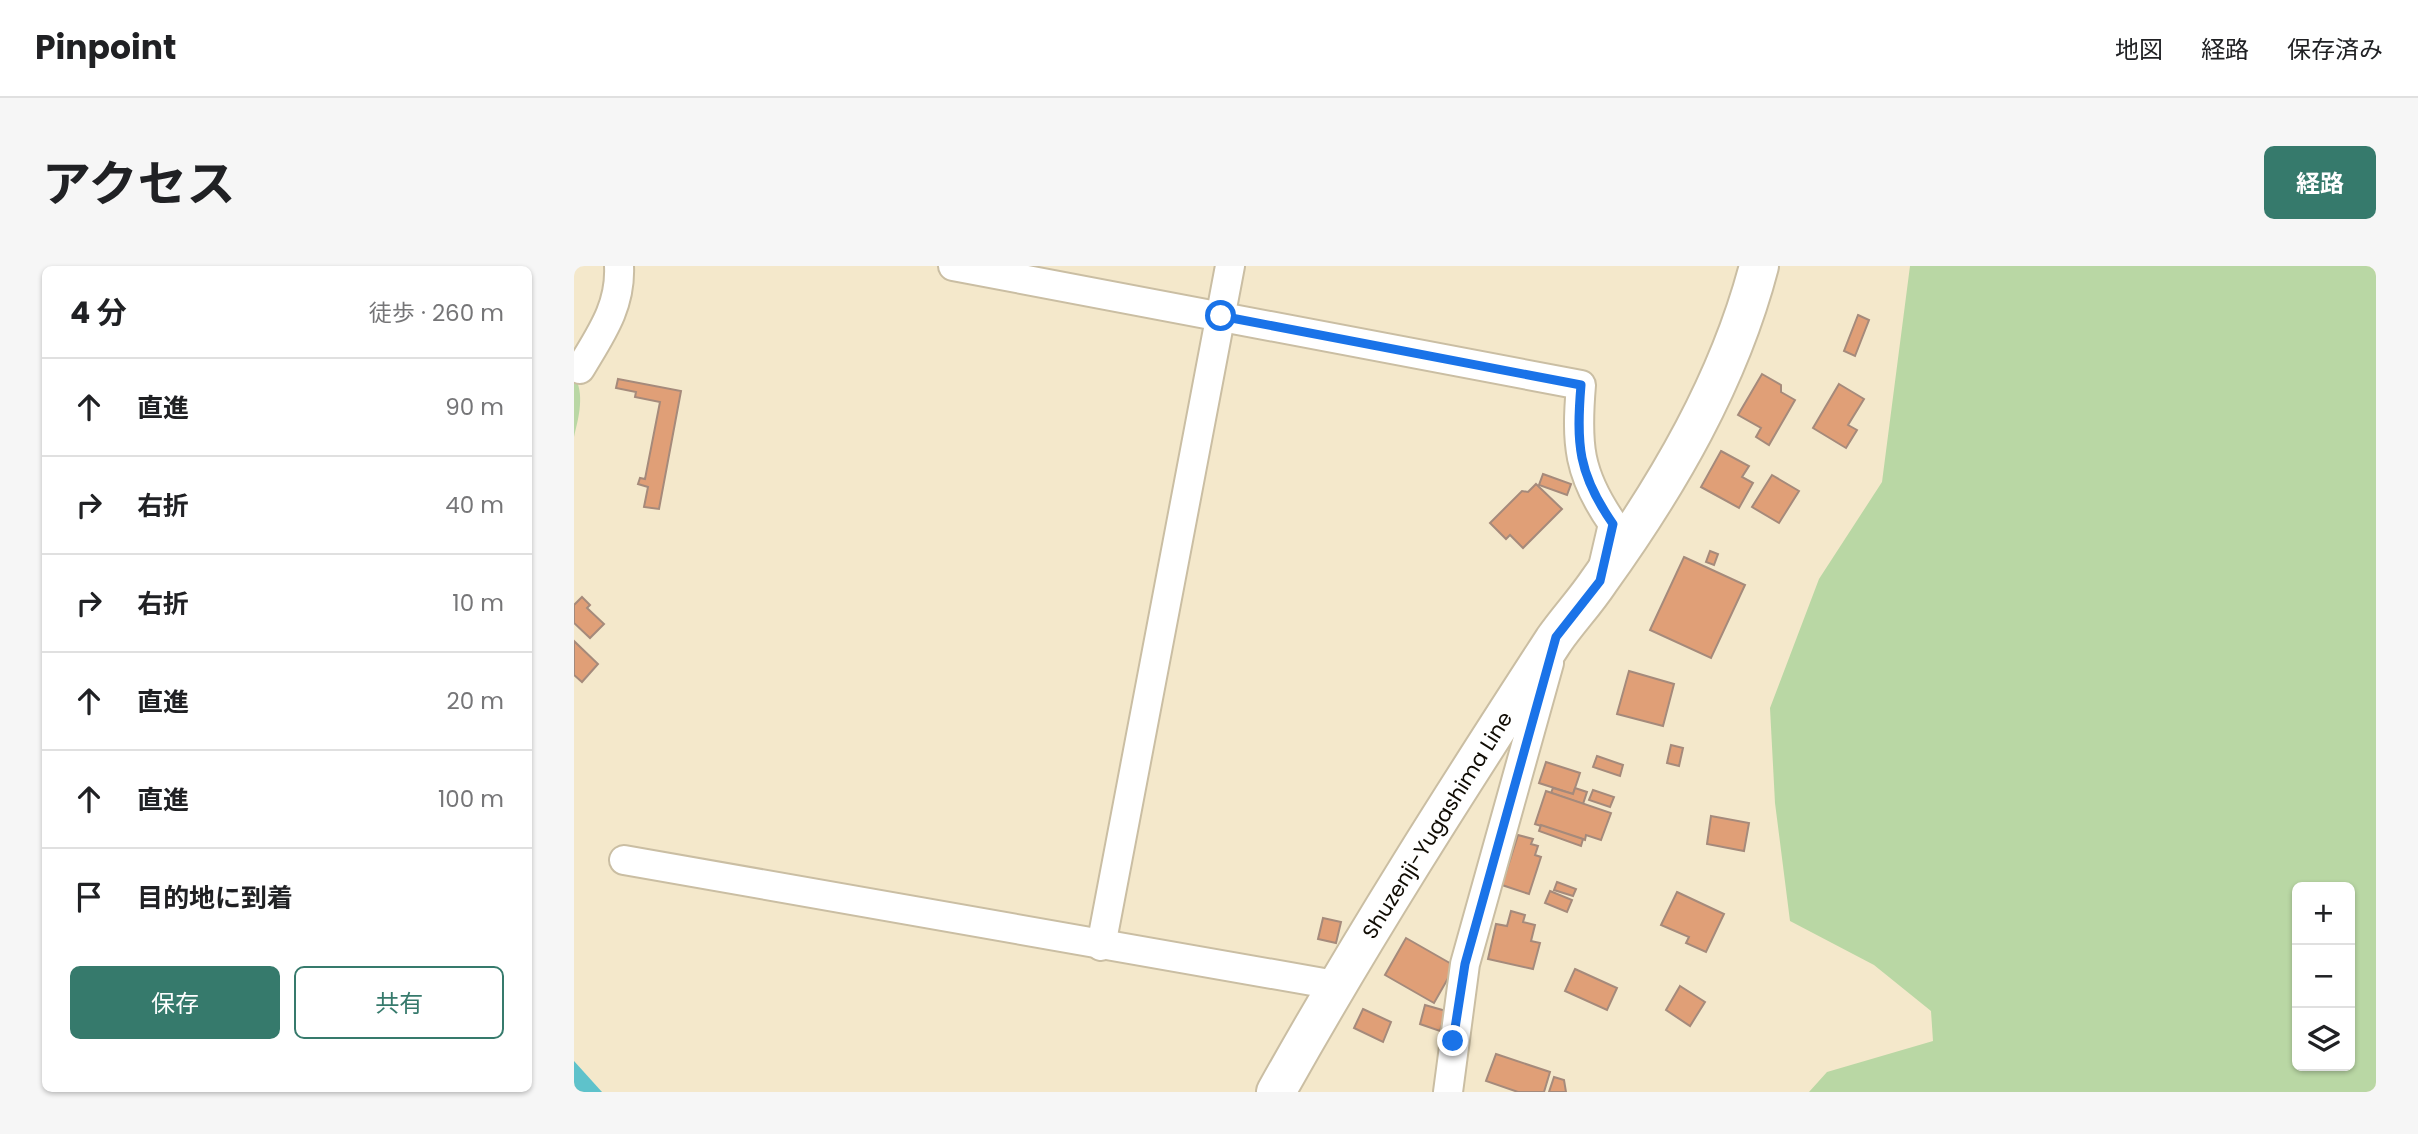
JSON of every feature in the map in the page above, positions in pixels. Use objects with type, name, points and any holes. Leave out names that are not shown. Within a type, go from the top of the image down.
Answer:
[{"type":"main road","name":"Shuzenji-Yugashima Line","points":[[1276,1092],[1335,985],[1556,637],[1600,581],[1694,434],[1727,360],[1759,266]]},
{"type":"street","points":[[580,369],[614,312],[620,283],[618,266]]},
{"type":"street","points":[[953,266],[1581,385],[1578,429],[1581,466],[1613,524],[1600,581]]},
{"type":"street","points":[[1101,946],[1230,266]]},
{"type":"street","points":[[1448,1092],[1465,964],[1556,637]]},
{"type":"street","points":[[624,860],[1101,946],[1335,985]]},
{"type":"green space","points":[[1910,266],[2376,266],[2376,1092],[1809,1092],[1827,1072],[1933,1041],[1931,1011],[1874,965],[1790,921],[1775,803],[1770,708],[1819,579],[1882,482]]},
{"type":"green space","points":[[574,375],[580,397],[574,437]]},
{"type":"water","points":[[574,1061],[602,1092],[574,1092]]},
{"type":"building","points":[[1858,315],[1869,320],[1855,356],[1844,351]]},
{"type":"building","points":[[1762,374],[1781,385],[1781,392],[1795,400],[1769,445],[1756,437],[1761,428],[1738,415]]},
{"type":"building","points":[[618,379],[681,391],[659,509],[644,507],[648,487],[638,484],[640,478],[645,479],[660,402],[635,397],[636,392],[616,388]]},
{"type":"building","points":[[1839,384],[1864,399],[1848,425],[1857,430],[1846,448],[1813,428]]},
{"type":"building","points":[[1721,451],[1749,466],[1742,477],[1753,483],[1739,508],[1701,487]]},
{"type":"building","points":[[1543,474],[1571,484],[1567,495],[1539,485]]},
{"type":"building","points":[[1772,475],[1799,491],[1779,523],[1752,507]]},
{"type":"building","points":[[1536,484],[1562,509],[1523,548],[1510,535],[1506,539],[1490,523],[1522,491],[1528,492]]},
{"type":"building","points":[[1710,551],[1718,554],[1714,565],[1706,562]]},
{"type":"building","points":[[1684,557],[1745,585],[1711,658],[1650,630]]},
{"type":"building","points":[[582,597],[590,605],[587,608],[604,624],[590,638],[574,623],[574,605]]},
{"type":"building","points":[[574,641],[598,664],[582,682],[574,675]]},
{"type":"building","points":[[1629,671],[1674,684],[1663,726],[1617,714]]},
{"type":"building","points":[[1671,745],[1683,748],[1679,766],[1667,763]]},
{"type":"building","points":[[1597,756],[1623,765],[1620,776],[1593,767]]},
{"type":"building","points":[[1546,762],[1580,773],[1573,794],[1539,783]]},
{"type":"building","points":[[1553,788],[1573,794],[1575,788],[1587,792],[1583,804],[1551,793]]},
{"type":"building","points":[[1593,790],[1614,797],[1610,807],[1589,800]]},
{"type":"building","points":[[1546,791],[1611,813],[1601,840],[1586,835],[1585,840],[1535,824]]},
{"type":"building","points":[[1711,816],[1749,823],[1744,851],[1707,844]]},
{"type":"building","points":[[1541,825],[1583,839],[1581,846],[1539,831]]},
{"type":"building","points":[[1518,835],[1533,839],[1531,844],[1538,846],[1535,855],[1541,857],[1529,894],[1502,885]]},
{"type":"building","points":[[1557,882],[1576,889],[1573,896],[1554,890]]},
{"type":"building","points":[[1550,891],[1572,900],[1567,912],[1545,903]]},
{"type":"building","points":[[1677,892],[1724,914],[1706,952],[1686,943],[1689,937],[1661,925]]},
{"type":"building","points":[[1511,911],[1525,915],[1523,922],[1535,925],[1531,941],[1540,943],[1533,969],[1488,959],[1496,924],[1507,926]]},
{"type":"building","points":[[1323,918],[1341,922],[1336,943],[1318,939]]},
{"type":"building","points":[[1406,938],[1455,966],[1434,1003],[1385,975]]},
{"type":"building","points":[[1575,969],[1617,988],[1607,1010],[1565,991]]},
{"type":"building","points":[[1680,986],[1705,1002],[1690,1026],[1666,1010]]},
{"type":"building","points":[[1425,1005],[1446,1011],[1440,1031],[1420,1024]]},
{"type":"building","points":[[1363,1009],[1391,1022],[1383,1042],[1354,1028]]},
{"type":"building","points":[[1496,1054],[1550,1072],[1544,1092],[1518,1092],[1486,1081]]},
{"type":"building","points":[[1554,1077],[1564,1080],[1566,1092],[1549,1092]]},
{"type":"route","points":[[1221,316],[1581,385],[1578,429],[1581,466],[1601,507],[1613,524],[1600,581],[1556,637],[1465,964],[1453,1041]]}]
